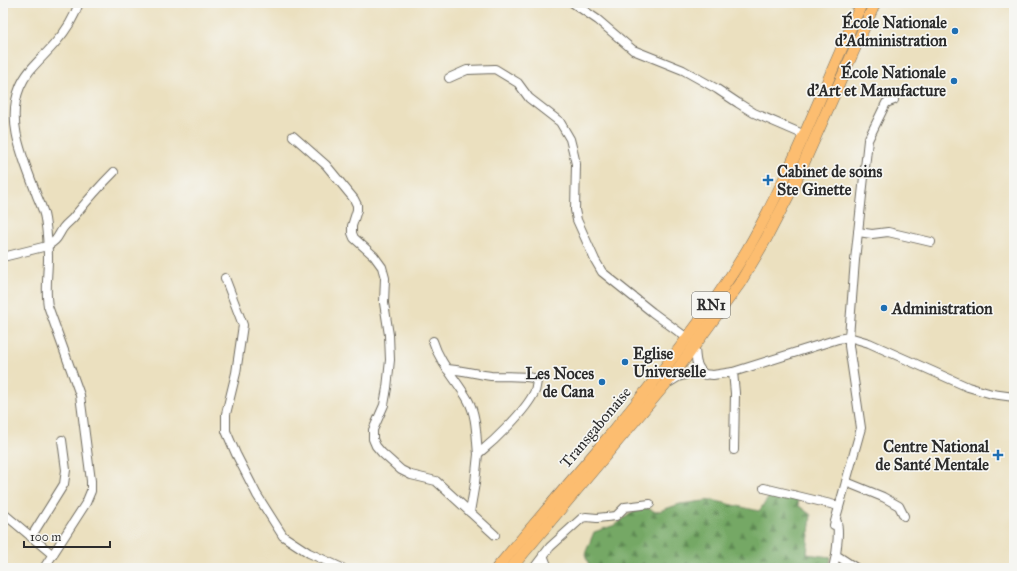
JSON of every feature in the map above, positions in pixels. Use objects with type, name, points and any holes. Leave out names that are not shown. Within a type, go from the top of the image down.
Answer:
[{"type":"highway","name":"Transgabonaise","points":[[497,568],[666,367],[691,342],[740,283],[782,210],[876,3]]},
{"type":"highway","name":"Transgabonaise","points":[[511,568],[663,386],[691,342],[747,251],[775,199],[805,135],[859,4]]},
{"type":"street","points":[[44,568],[86,503],[91,491],[80,395],[52,318],[46,294],[48,258],[45,217],[16,134],[16,99],[20,86],[28,74],[70,25],[79,3]]},
{"type":"street","points":[[573,3],[598,20],[633,50],[682,70],[717,89],[754,113],[805,135]]},
{"type":"street","points":[[449,78],[468,70],[495,69],[518,83],[529,98],[560,122],[570,139],[576,164],[575,210],[577,220],[595,260],[602,272],[691,342],[696,363],[705,374]]},
{"type":"street","points":[[832,568],[838,540],[838,523],[835,522],[861,428],[848,346],[868,140],[886,103],[894,100]]},
{"type":"street","points":[[293,136],[326,165],[354,199],[357,205],[357,210],[352,226],[352,233],[354,238],[374,256],[382,267],[385,278],[384,303],[389,335],[390,360],[384,404],[373,430],[373,439],[376,446],[401,470],[411,475],[436,481],[495,535]]},
{"type":"street","points":[[3,257],[47,246],[57,240],[64,227],[93,193],[114,172]]},
{"type":"street","points":[[858,232],[872,234],[888,232],[931,242]]},
{"type":"street","points":[[225,278],[243,324],[236,373],[226,414],[226,431],[257,495],[283,536],[309,554],[342,568]]},
{"type":"street","points":[[663,386],[685,374],[696,373],[713,375],[733,372],[824,343],[849,337],[878,346],[968,387],[992,394],[1014,397]]},
{"type":"street","points":[[433,341],[435,350],[468,400],[474,415],[478,454],[470,512]]},
{"type":"street","points":[[447,370],[463,370],[493,376],[526,376],[533,378],[537,382],[535,391],[516,418],[478,454]]},
{"type":"street","points":[[733,372],[735,393],[734,450]]},
{"type":"street","points":[[31,537],[64,484],[66,470],[62,440]]},
{"type":"street","points":[[846,482],[884,497],[899,506],[904,516]]},
{"type":"street","points":[[764,488],[839,506]]},
{"type":"street","points":[[534,568],[550,547],[582,518],[616,516],[625,507],[650,504]]},
{"type":"street","points":[[3,513],[53,555]]},
{"type":"street","points":[[543,555],[548,568]]},
{"type":"street","points":[[836,555],[856,568]]},
{"type":"green space","points":[[772,493],[799,500],[798,505],[811,515],[807,554],[831,557],[829,568],[590,568],[585,554],[594,532],[615,525],[630,514],[645,507],[656,512],[680,504],[712,500],[759,511]]},
{"type":"place","name":"École Nationale d'Administration","points":[[955,31]]},
{"type":"place","name":"École Nationale d'Art et Manufacture","points":[[954,81]]},
{"type":"place","name":"Cabinet de soins Ste Ginette","points":[[768,180]]},
{"type":"place","name":"Administration","points":[[884,308]]},
{"type":"place","name":"Eglise Universelle","points":[[625,362]]},
{"type":"place","name":"Les Noces de Cana","points":[[602,382]]},
{"type":"place","name":"Centre National de Santé Mentale","points":[[998,455]]}]
